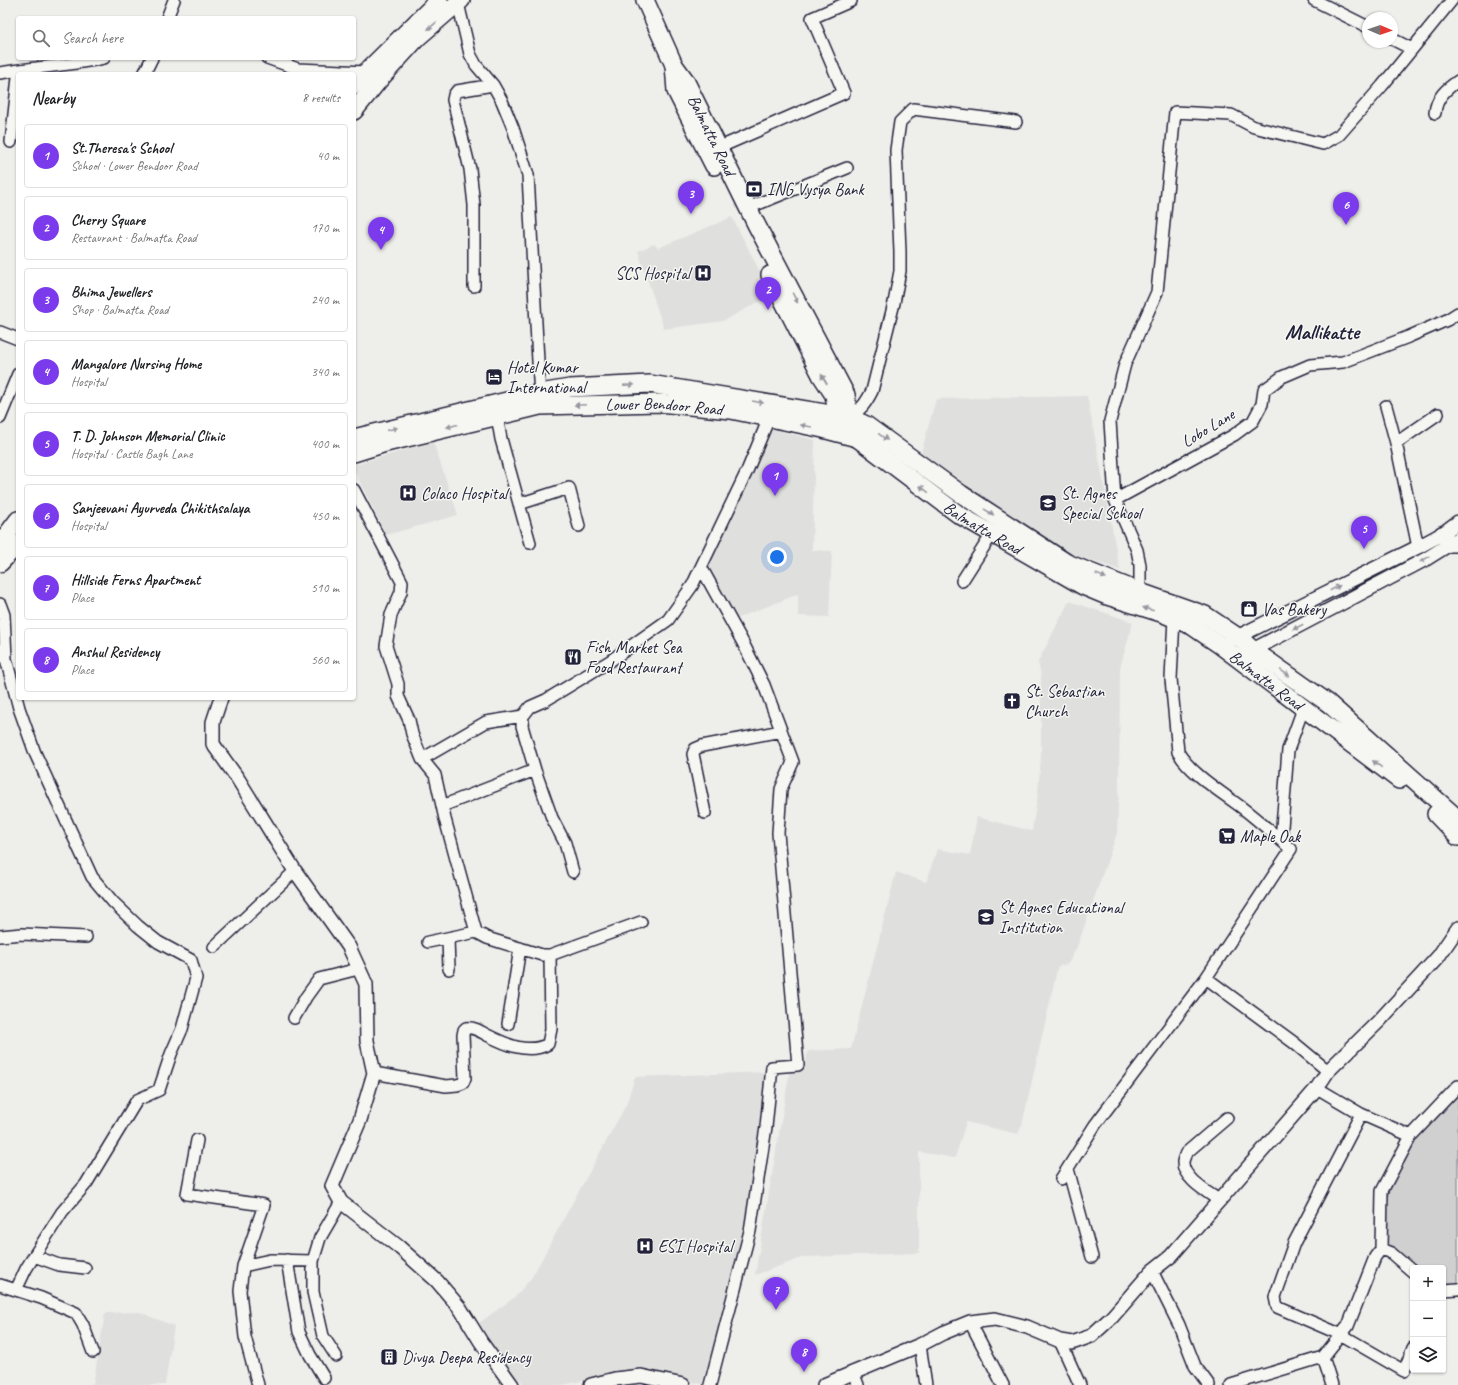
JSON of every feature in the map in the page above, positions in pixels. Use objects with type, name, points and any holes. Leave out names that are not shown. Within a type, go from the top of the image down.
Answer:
[{"type":"main road","points":[[356,107],[373,76],[439,0]]},
{"type":"main road","name":"Balmatta Road","points":[[645,0],[674,65],[685,80],[748,208],[846,395],[842,416],[835,432]]},
{"type":"main road","points":[[356,84],[373,76],[459,2]]},
{"type":"main road","name":"Balmatta Road","points":[[674,65],[676,91],[796,327],[821,375],[834,396],[836,407],[857,438],[958,514],[1083,586],[1107,596],[1174,618],[1192,626],[1220,645],[1397,778],[1452,829],[1458,837]]},
{"type":"main road","points":[[356,438],[540,399],[570,388],[650,384],[842,416],[866,425],[961,494],[1067,563],[1140,592],[1205,615],[1238,637],[1253,650],[1328,703],[1458,819]]},
{"type":"main road","name":"Lower Bendoor Road","points":[[356,452],[386,442],[497,416],[540,399],[659,403],[731,410],[857,438]]},
{"type":"main road","points":[[0,564],[13,535]]},
{"type":"street","points":[[168,16],[174,0]]},
{"type":"street","points":[[718,148],[844,93],[812,18],[851,1],[850,0]]},
{"type":"street","points":[[1314,0],[1362,24]]},
{"type":"street","points":[[1140,592],[1140,565],[1137,550],[1115,500],[1110,421],[1125,364],[1158,292],[1175,112],[1231,115],[1254,127],[1323,144],[1339,135],[1382,86],[1452,0]]},
{"type":"street","points":[[459,2],[470,54],[476,65],[493,85],[507,113],[528,175],[540,399]]},
{"type":"street","points":[[1398,42],[1412,49]]},
{"type":"street","points":[[29,72],[94,60]]},
{"type":"street","points":[[145,72],[151,60]]},
{"type":"street","points":[[273,60],[298,68],[336,72]]},
{"type":"street","points":[[0,73],[16,74]]},
{"type":"street","points":[[356,74],[373,76]]},
{"type":"street","points":[[1435,113],[1438,100],[1458,81]]},
{"type":"street","points":[[474,286],[474,205],[470,169],[453,100],[457,91],[493,85]]},
{"type":"street","points":[[11,142],[16,93]]},
{"type":"street","points":[[842,416],[858,412],[866,404],[872,391],[894,303],[900,271],[896,150],[900,122],[913,109],[1016,122]]},
{"type":"street","points":[[748,208],[847,168]]},
{"type":"street","name":"Lobo Lane","points":[[1115,500],[1234,435],[1253,421],[1262,404],[1264,390],[1282,377],[1310,365],[1343,362],[1408,338],[1447,320],[1458,313]]},
{"type":"street","points":[[0,332],[16,338]]},
{"type":"street","points":[[0,418],[16,379]]},
{"type":"street","points":[[1386,406],[1396,443],[1418,547]]},
{"type":"street","points":[[1396,443],[1438,414]]},
{"type":"street","points":[[497,416],[501,439],[530,543]]},
{"type":"street","points":[[573,872],[565,843],[552,818],[535,770],[522,726],[523,716],[530,707],[546,700],[610,661],[668,620],[692,586],[747,471],[769,418]]},
{"type":"street","points":[[519,504],[568,488],[579,526]]},
{"type":"street","points":[[356,494],[402,582],[401,592],[391,615],[386,646],[398,684],[398,696],[409,720],[412,734],[422,759],[435,775],[476,932]]},
{"type":"street","points":[[1237,658],[1426,559],[1452,540],[1458,522]]},
{"type":"street","points":[[962,581],[992,534]]},
{"type":"street","points":[[1220,645],[1418,547],[1452,540]]},
{"type":"street","points":[[701,567],[742,641],[764,685],[793,762],[781,788],[778,832],[798,1065],[772,1067],[766,1127],[750,1231],[710,1385]]},
{"type":"street","points":[[0,604],[4,615],[6,659],[16,697]]},
{"type":"street","points":[[1061,1179],[1095,1125],[1206,978],[1291,849],[1248,812],[1193,770],[1184,762],[1178,752],[1171,679],[1174,618]]},
{"type":"street","points":[[16,1290],[34,1256],[62,1212],[86,1184],[136,1100],[159,1090],[171,1054],[182,1029],[196,978],[191,960],[158,942],[138,926],[113,902],[92,877],[35,753],[17,700]]},
{"type":"street","points":[[220,700],[213,722],[213,744],[238,779],[295,871],[349,947],[366,984],[368,1042],[374,1073],[360,1120],[332,1186],[341,1202],[399,1247],[437,1282],[460,1308],[480,1342],[512,1385]]},
{"type":"street","points":[[1281,840],[1288,750],[1303,708]]},
{"type":"street","points":[[422,759],[486,722],[523,716]]},
{"type":"street","points":[[705,813],[693,754],[695,749],[702,746],[781,731]]},
{"type":"street","points":[[442,806],[535,770]]},
{"type":"street","points":[[214,947],[295,871]]},
{"type":"street","points":[[428,942],[476,932],[487,938],[542,955],[550,955],[641,922]]},
{"type":"street","points":[[824,1385],[920,1346],[943,1333],[970,1322],[995,1319],[1026,1327],[1060,1341],[1072,1343],[1091,1336],[1112,1317],[1152,1271],[1171,1256],[1220,1201],[1284,1124],[1317,1088],[1328,1071],[1379,1021],[1438,957],[1458,928]]},
{"type":"street","points":[[0,936],[22,934],[86,937]]},
{"type":"street","points":[[448,938],[449,969]]},
{"type":"street","points":[[508,1024],[520,948]]},
{"type":"street","points":[[374,1073],[446,1086],[457,1085],[464,1082],[463,1035],[466,1028],[475,1029],[511,1046],[525,1049],[548,1044],[551,1029],[550,955]]},
{"type":"street","points":[[294,1018],[306,997],[319,979],[358,969]]},
{"type":"street","points":[[1206,978],[1293,1042],[1328,1071]]},
{"type":"street","points":[[1231,1385],[1323,1357],[1342,1335],[1348,1326],[1375,1257],[1382,1249],[1382,1191],[1411,1136],[1458,1086]]},
{"type":"street","points":[[1317,1088],[1361,1114],[1411,1136]]},
{"type":"street","points":[[1361,1114],[1294,1243],[1275,1297],[1277,1307],[1342,1335],[1404,1371],[1410,1356]]},
{"type":"street","points":[[1220,1201],[1188,1178],[1183,1169],[1183,1162],[1186,1153],[1227,1118]]},
{"type":"street","points":[[197,1140],[187,1194],[264,1205],[243,1266],[240,1291],[245,1336],[258,1385]]},
{"type":"street","points":[[1068,1169],[1092,1257]]},
{"type":"street","points":[[336,1356],[323,1336],[313,1292],[313,1261],[320,1238],[341,1202]]},
{"type":"street","points":[[1382,1249],[1391,1253],[1410,1269]]},
{"type":"street","points":[[34,1256],[59,1265],[85,1268]]},
{"type":"street","points":[[243,1266],[270,1260],[313,1261]]},
{"type":"street","points":[[287,1260],[299,1332],[310,1355],[324,1378]]},
{"type":"street","points":[[1152,1271],[1179,1325],[1195,1366],[1209,1385]]},
{"type":"street","points":[[0,1285],[41,1298],[76,1313],[83,1325],[93,1352]]},
{"type":"street","points":[[1446,1290],[1458,1289]]},
{"type":"street","points":[[970,1322],[1003,1385]]},
{"type":"street","points":[[1060,1341],[1080,1385]]},
{"type":"street","points":[[920,1346],[926,1385]]},
{"type":"street","points":[[1323,1357],[1332,1385]]},
{"type":"street","points":[[853,1372],[858,1385]]},
{"type":"street","points":[[592,1385],[615,1378],[641,1376],[683,1385]]},
{"type":"shaded area","name":"SCS Hospital","points":[[732,217],[772,295],[723,321],[664,329],[638,251],[654,244],[658,248]]},
{"type":"shaded area","name":"St. Agnes Special School","points":[[1087,396],[1120,570],[1056,549],[920,457],[936,399]]},
{"type":"shaded area","points":[[768,428],[815,440],[812,550],[832,551],[829,617],[798,616],[798,594],[733,620],[704,567]]},
{"type":"shaded area","name":"Colaco Hospital","points":[[433,442],[458,515],[386,535],[356,474],[356,464]]},
{"type":"shaded area","name":"St Agnes Educational Institution","points":[[1069,601],[1133,622],[1120,668],[1117,833],[1077,947],[1068,964],[1058,966],[1022,1125],[1018,1134],[966,1122],[955,1158],[919,1152],[919,1253],[804,1257],[755,1275],[790,1069],[805,1066],[808,1051],[851,1049],[896,872],[926,882],[937,849],[970,855],[977,817],[1032,831],[1038,793],[1041,756],[1041,675],[1038,662]]},
{"type":"shaded area","name":"ESI Hospital","points":[[766,1072],[748,1214],[724,1312],[702,1384],[663,1375],[633,1371],[562,1385],[525,1385],[507,1368],[479,1323],[515,1297],[532,1277],[626,1105],[635,1077]]},
{"type":"shaded area","points":[[1458,1095],[1458,1286],[1446,1288],[1446,1265],[1414,1265],[1385,1249],[1384,1212],[1393,1180],[1411,1143],[1441,1110]]},
{"type":"shaded area","points":[[139,1312],[174,1326],[165,1385],[93,1385],[105,1313]]},
{"type":"place","name":"ING Vysya Bank","points":[[754,189]]},
{"type":"place","name":"Bhima Jewellers","points":[[691,214]]},
{"type":"place","name":"Sanjeevani Ayurveda Chikithsalaya","points":[[1346,225]]},
{"type":"place","name":"Mangalore Nursing Home","points":[[381,250]]},
{"type":"place","name":"SCS Hospital","points":[[703,273]]},
{"type":"place","name":"Cherry Square","points":[[768,310]]},
{"type":"place","name":"Hotel Kumar International","points":[[494,377]]},
{"type":"place","name":"Colaco Hospital","points":[[408,493]]},
{"type":"place","name":"St.Theresa's School","points":[[775,496]]},
{"type":"place","name":"St. Agnes Special School","points":[[1048,503]]},
{"type":"place","name":"T. D. Johnson Memorial Clinic","points":[[1364,549]]},
{"type":"place","name":"Vas Bakery","points":[[1249,609]]},
{"type":"place","name":"Fish Market Sea Food Restaurant","points":[[573,657]]},
{"type":"place","name":"St. Sebastian Church","points":[[1012,701]]},
{"type":"place","name":"Maple Oak","points":[[1227,836]]},
{"type":"place","name":"St Agnes Educational Institution","points":[[986,917]]},
{"type":"place","name":"ESI Hospital","points":[[645,1246]]},
{"type":"place","name":"Hillside Ferns Apartment","points":[[776,1310]]},
{"type":"place","name":"Divya Deepa Residency","points":[[389,1357]]},
{"type":"place","name":"Anshul Residency","points":[[804,1372]]},
{"type":"district","name":"Mallikatte","points":[[1322,332]]}]
